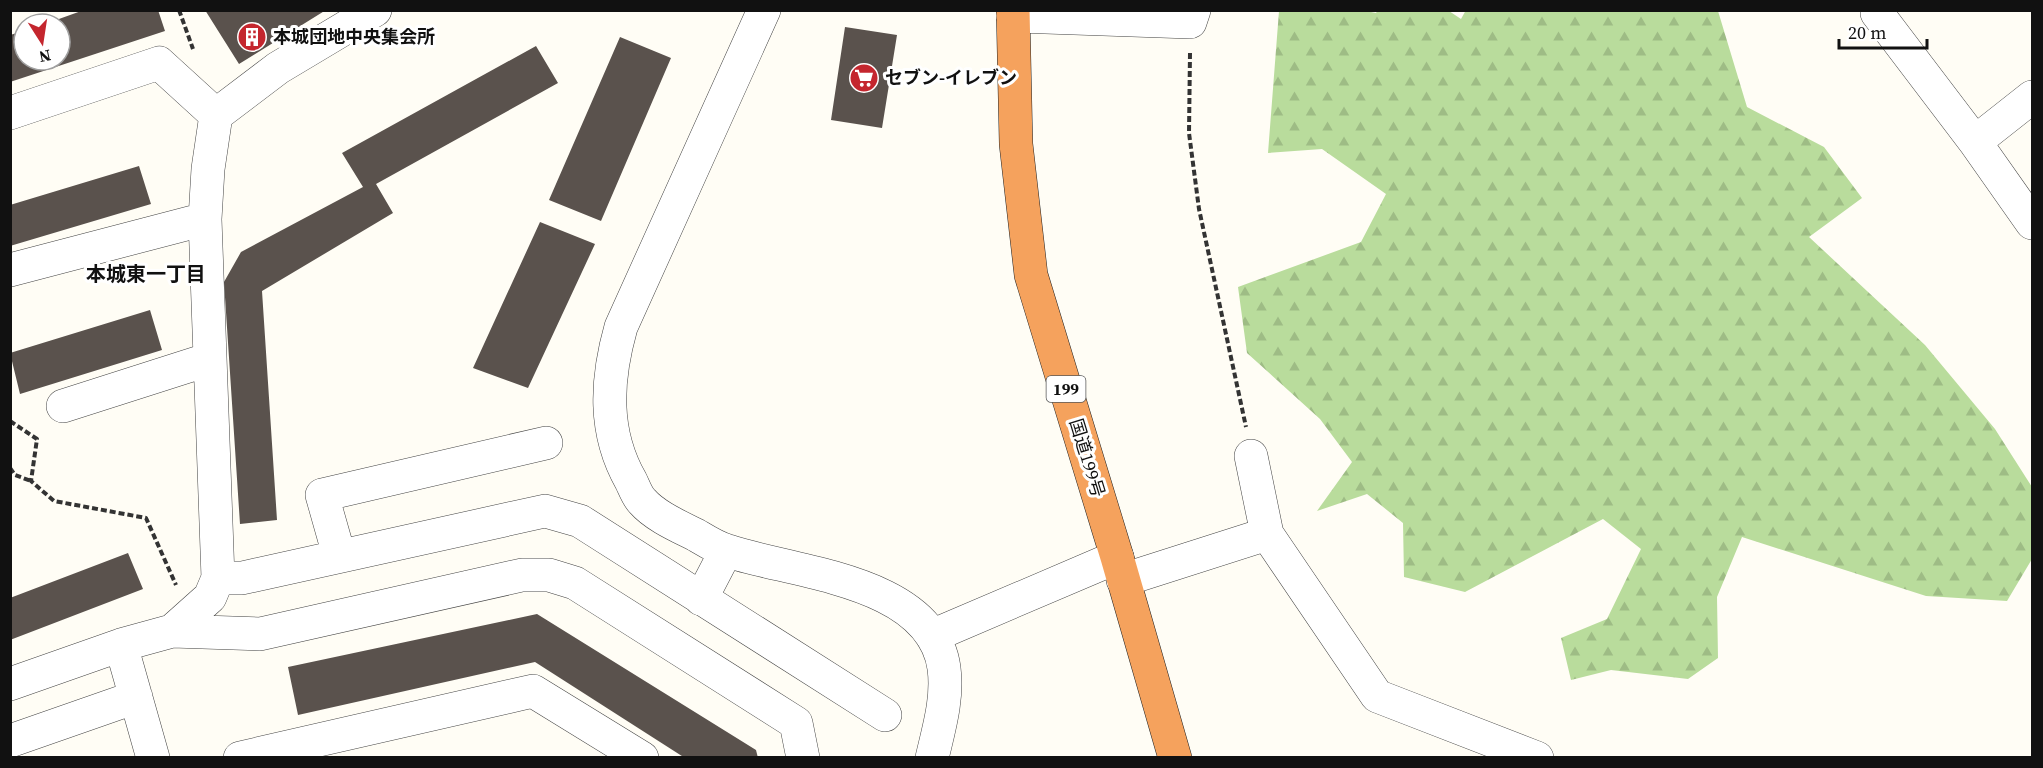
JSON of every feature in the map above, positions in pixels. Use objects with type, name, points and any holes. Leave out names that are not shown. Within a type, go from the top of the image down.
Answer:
[{"type":"highway","name":"国道199号","points":[[1013,13],[1016,144],[1031,275],[1175,758]]},
{"type":"street","points":[[214,587],[205,219],[208,169],[216,115],[278,68],[375,10]]},
{"type":"street","points":[[764,10],[621,327],[612,360],[609,393],[610,428],[620,463],[642,501],[675,525],[726,551],[864,586],[916,615],[932,636],[944,666],[945,705],[932,758]]},
{"type":"street","points":[[1880,10],[1877,13],[1975,142],[2032,223]]},
{"type":"street","points":[[1013,13],[1192,16]]},
{"type":"street","points":[[10,113],[159,63],[216,115]]},
{"type":"street","points":[[1975,142],[2032,97]]},
{"type":"street","points":[[10,270],[205,219]]},
{"type":"street","points":[[63,406],[210,359]]},
{"type":"street","points":[[339,555],[322,495],[546,443]]},
{"type":"street","points":[[1251,456],[1267,534],[1377,696],[1536,758]]},
{"type":"street","points":[[172,631],[214,587],[339,555],[545,511],[580,521],[885,716]]},
{"type":"street","points":[[932,636],[1120,568],[1267,534]]},
{"type":"street","points":[[701,599],[726,551]]},
{"type":"street","points":[[10,684],[121,645],[172,631],[260,634],[522,575],[549,575],[575,583],[796,723],[803,758]]},
{"type":"street","points":[[121,645],[153,758]]},
{"type":"street","points":[[240,758],[533,691],[640,757]]},
{"type":"street","points":[[10,741],[135,697]]},
{"type":"path","points":[[1192,16],[1189,133],[1199,209],[1251,456]]},
{"type":"path","points":[[10,421],[37,439],[31,481]]},
{"type":"path","points":[[10,468],[15,475],[31,481],[54,501],[146,518],[177,587],[214,587]]},
{"type":"green space","points":[[1361,10],[1376,13],[1378,10],[1449,11],[1461,19],[1466,10],[1718,11],[1747,107],[1824,147],[1862,198],[1809,237],[1925,345],[1995,429],[2032,487],[2032,559],[2007,601],[1926,596],[1742,537],[1717,597],[1718,658],[1688,679],[1611,670],[1571,680],[1561,638],[1607,619],[1641,549],[1603,519],[1465,592],[1404,577],[1403,523],[1367,494],[1317,511],[1352,462],[1320,419],[1247,353],[1238,287],[1361,242],[1386,194],[1322,149],[1268,153],[1279,11]]},
{"type":"building","points":[[84,10],[158,10],[165,31],[72,62],[72,14]]},
{"type":"building","name":"本城団地中央集会所","points":[[205,10],[326,10],[239,64]]},
{"type":"building","name":"セブン-イレブン","points":[[845,27],[897,35],[882,128],[831,120]]},
{"type":"building","points":[[12,34],[12,72],[40,72],[10,82],[10,35]]},
{"type":"building","points":[[620,37],[671,58],[601,221],[549,200]]},
{"type":"building","points":[[536,46],[558,83],[376,184],[393,213],[262,291],[277,520],[240,524],[224,282],[241,252],[363,187],[342,153]]},
{"type":"building","points":[[139,166],[151,204],[10,246],[10,205]]},
{"type":"building","points":[[540,222],[595,244],[528,388],[473,368]]},
{"type":"building","points":[[150,310],[162,350],[20,394],[10,353]]},
{"type":"building","points":[[128,553],[143,589],[10,640],[10,598]]},
{"type":"building","points":[[537,614],[756,750],[758,758],[685,758],[535,662],[298,715],[288,667]]},
{"type":"place","name":"本城団地中央集会所","points":[[252,37]]},
{"type":"place","name":"セブン-イレブン","points":[[864,78]]},
{"type":"district","name":"本城東一丁目","points":[[146,274]]}]
